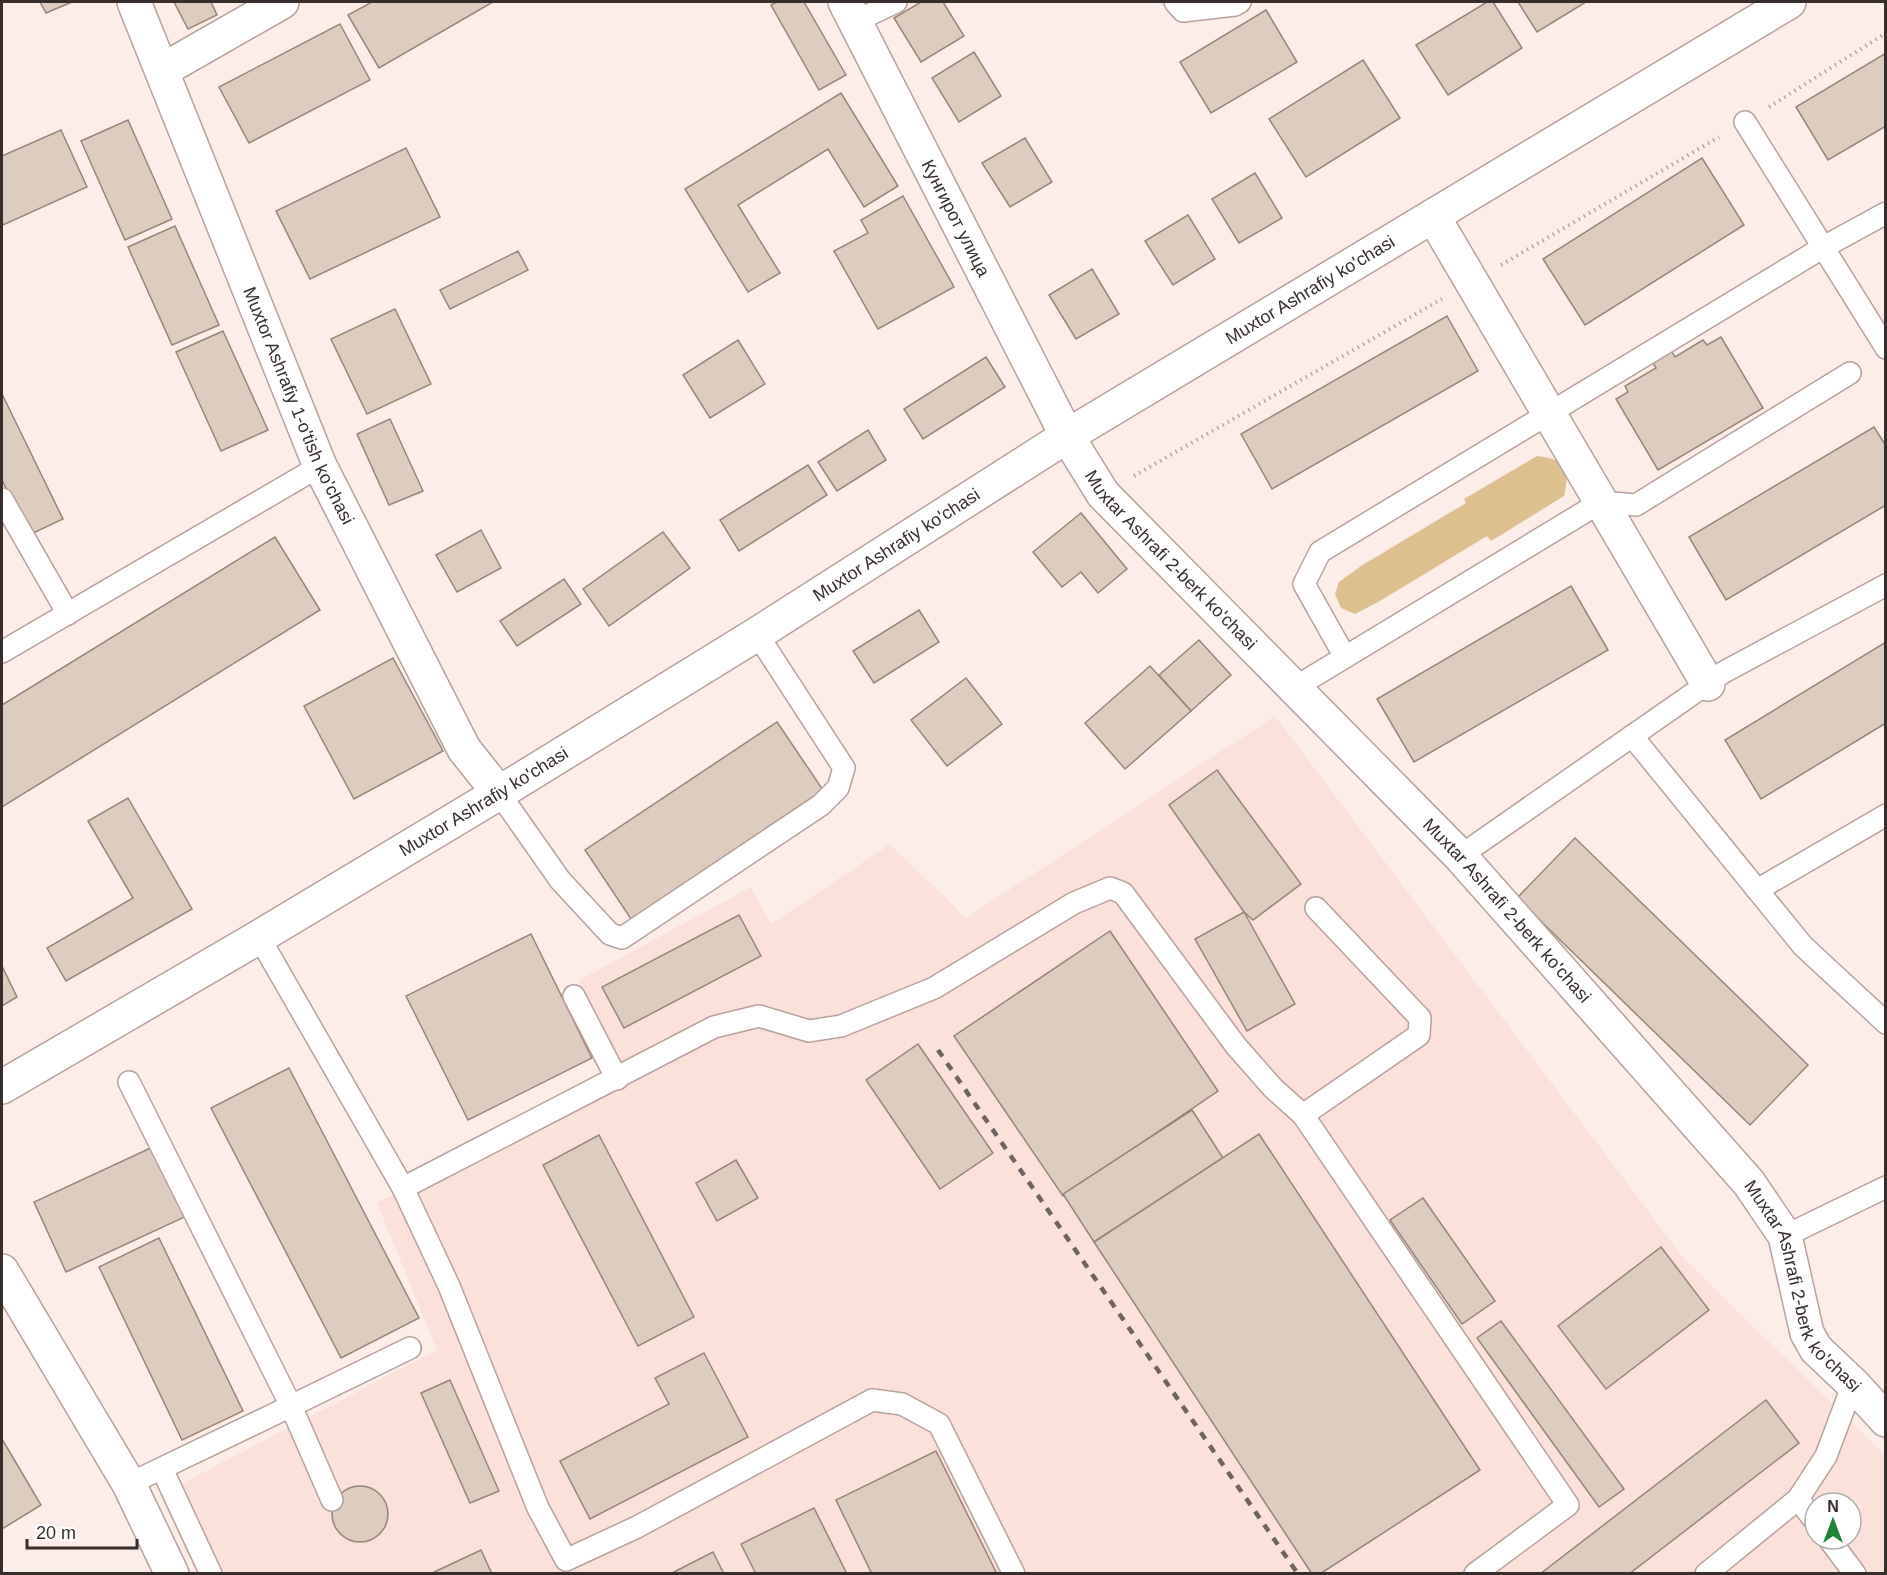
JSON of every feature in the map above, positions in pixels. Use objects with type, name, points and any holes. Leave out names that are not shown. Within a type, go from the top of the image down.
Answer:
[{"type":"street","name":"Muxtor Ashrafiy 1-o'tish ko'chasi","points":[[134,2],[320,466],[464,749],[499,793]]},
{"type":"street","points":[[163,70],[282,2]]},
{"type":"street","name":"Muxtor Ashrafiy ko'chasi","points":[[2,1087],[499,793],[757,634],[1067,436],[1789,2]]},
{"type":"street","name":"Кунгирот улица","points":[[850,11],[1067,436]]},
{"type":"street","points":[[1433,216],[1708,684]]},
{"type":"street","name":"Muxtar Ashrafi 2-berk ko'chasi","points":[[1067,436],[1103,494],[1460,856],[1749,1183],[1785,1236],[1807,1333],[1816,1349],[1886,1420]]},
{"type":"street","points":[[2,1271],[129,1484],[172,1574]]},
{"type":"lane","points":[[850,11],[896,2]]},
{"type":"lane","points":[[1175,2],[1183,11],[1234,5],[1240,2]]},
{"type":"lane","points":[[1745,122],[1822,248],[1884,342]]},
{"type":"lane","points":[[1345,657],[1304,584],[1320,552],[1822,248],[1886,213]]},
{"type":"lane","points":[[1294,688],[1601,502],[1636,505],[1850,373]]},
{"type":"lane","points":[[2,652],[320,466]]},
{"type":"lane","points":[[2,499],[68,614]]},
{"type":"lane","points":[[1460,856],[1724,672],[1886,585]]},
{"type":"lane","points":[[499,793],[561,880],[610,934],[622,938],[821,806],[838,788],[844,768],[757,634]]},
{"type":"lane","points":[[1632,736],[1803,946],[1886,1023]]},
{"type":"lane","points":[[1757,890],[1886,815]]},
{"type":"lane","points":[[403,1188],[714,1027],[759,1016],[809,1031],[841,1026],[934,988],[1074,903],[1110,888],[1123,893],[1236,1046],[1273,1088],[1303,1115],[1568,1505],[1475,1574]]},
{"type":"lane","points":[[1303,1115],[1419,1035],[1420,1018],[1316,908]]},
{"type":"lane","points":[[258,937],[403,1188],[449,1286],[538,1508],[566,1560],[638,1527],[872,1400],[902,1404],[939,1424],[1014,1574]]},
{"type":"lane","points":[[574,996],[617,1079]]},
{"type":"lane","points":[[129,1082],[291,1406],[332,1500]]},
{"type":"lane","points":[[1785,1236],[1886,1186]]},
{"type":"lane","points":[[129,1484],[410,1348]]},
{"type":"lane","points":[[1706,1574],[1798,1499],[1826,1456],[1853,1384]]},
{"type":"lane","points":[[162,1468],[211,1574]]},
{"type":"lane","points":[[1798,1499],[1803,1505]]},
{"type":"lane","points":[[1838,1551],[1855,1574]]},
{"type":"shaded area","points":[[1537,456],[1555,460],[1564,467],[1567,478],[1564,496],[1491,541],[1487,536],[1355,614],[1341,608],[1335,594],[1339,582],[1361,566],[1466,503],[1464,499]]},
{"type":"shaded area","points":[[1275,716],[1685,1260],[1885,1455],[1886,1573],[197,1574],[160,1495],[437,1350],[377,1203],[622,1068],[578,981],[751,887],[771,924],[890,844],[966,918]]},
{"type":"building","points":[[40,2],[72,2],[46,13]]},
{"type":"building","points":[[174,2],[211,2],[217,15],[188,29]]},
{"type":"building","points":[[372,2],[493,2],[379,68],[348,15]]},
{"type":"building","points":[[777,2],[804,2],[846,75],[819,90],[771,5]]},
{"type":"building","points":[[921,2],[943,2],[964,36],[921,62],[894,18]]},
{"type":"building","points":[[1487,2],[1493,2],[1522,48],[1448,95],[1416,45]]},
{"type":"building","points":[[1518,2],[1586,2],[1537,32]]},
{"type":"building","points":[[1266,10],[1297,62],[1211,113],[1180,62]]},
{"type":"building","points":[[340,24],[370,80],[249,143],[219,87]]},
{"type":"building","points":[[974,52],[1001,96],[959,122],[932,78]]},
{"type":"building","points":[[1886,53],[1886,126],[1828,160],[1796,107]]},
{"type":"building","points":[[1363,60],[1400,118],[1306,177],[1269,119]]},
{"type":"building","points":[[841,93],[898,186],[864,207],[828,149],[738,205],[780,273],[748,292],[685,189]]},
{"type":"building","points":[[128,120],[172,219],[125,240],[81,141]]},
{"type":"building","points":[[61,130],[87,187],[3,225],[2,156]]},
{"type":"building","points":[[1025,138],[1052,182],[1010,207],[982,163]]},
{"type":"building","points":[[406,148],[440,217],[310,279],[276,211]]},
{"type":"building","points":[[1702,158],[1744,225],[1585,325],[1543,259]]},
{"type":"building","points":[[1255,173],[1282,218],[1239,243],[1212,199]]},
{"type":"building","points":[[903,196],[954,287],[878,329],[834,251],[868,233],[861,220]]},
{"type":"building","points":[[1188,215],[1215,259],[1173,285],[1145,241]]},
{"type":"building","points":[[175,226],[219,325],[172,345],[128,247]]},
{"type":"building","points":[[518,251],[528,270],[450,309],[440,290]]},
{"type":"building","points":[[1092,269],[1119,314],[1076,339],[1049,295]]},
{"type":"building","points":[[395,309],[431,384],[367,414],[331,339]]},
{"type":"building","points":[[1447,316],[1478,371],[1272,489],[1241,434]]},
{"type":"building","points":[[223,331],[268,430],[221,451],[176,352]]},
{"type":"building","points":[[1721,337],[1763,408],[1658,470],[1616,399],[1628,392],[1625,386],[1656,368],[1652,361],[1671,350],[1675,357],[1703,340],[1707,345]]},
{"type":"building","points":[[738,340],[765,384],[710,418],[683,375]]},
{"type":"building","points":[[986,357],[1005,387],[923,439],[904,409]]},
{"type":"building","points":[[2,394],[63,519],[29,535],[2,480]]},
{"type":"building","points":[[390,419],[423,491],[389,505],[357,434]]},
{"type":"building","points":[[1874,427],[1886,446],[1886,505],[1726,600],[1689,537]]},
{"type":"building","points":[[868,430],[886,460],[837,491],[818,462]]},
{"type":"building","points":[[808,465],[827,495],[739,551],[720,520]]},
{"type":"building","points":[[1081,513],[1127,569],[1098,593],[1081,572],[1062,587],[1033,552]]},
{"type":"building","points":[[481,530],[501,568],[457,592],[436,555]]},
{"type":"building","points":[[663,532],[690,568],[609,626],[583,589]]},
{"type":"building","points":[[275,537],[320,610],[2,807],[2,705]]},
{"type":"building","points":[[564,579],[581,604],[517,646],[500,621]]},
{"type":"building","points":[[1571,586],[1608,650],[1414,762],[1377,699]]},
{"type":"building","points":[[919,610],[939,642],[874,683],[853,651]]},
{"type":"building","points":[[1199,640],[1231,675],[1191,711],[1159,675]]},
{"type":"building","points":[[1886,642],[1886,723],[1761,799],[1725,740]]},
{"type":"building","points":[[393,658],[443,751],[354,799],[304,706]]},
{"type":"building","points":[[1150,666],[1191,711],[1125,769],[1085,723]]},
{"type":"building","points":[[966,678],[1002,724],[947,766],[911,720]]},
{"type":"building","points":[[777,722],[823,790],[631,919],[585,850]]},
{"type":"building","points":[[1217,770],[1301,884],[1253,920],[1244,912],[1169,805]]},
{"type":"building","points":[[128,798],[192,909],[66,981],[47,948],[133,898],[88,821]]},
{"type":"building","points":[[1575,838],[1808,1065],[1750,1125],[1517,898]]},
{"type":"building","points":[[1244,912],[1295,1004],[1247,1031],[1195,939]]},
{"type":"building","points":[[739,915],[761,956],[624,1028],[602,987]]},
{"type":"building","points":[[1110,931],[1218,1091],[1063,1196],[954,1036]]},
{"type":"building","points":[[531,934],[592,1058],[468,1120],[406,996]]},
{"type":"building","points":[[2,966],[17,997],[2,1006]]},
{"type":"building","points":[[918,1044],[993,1153],[940,1189],[866,1080]]},
{"type":"building","points":[[289,1068],[419,1318],[341,1358],[211,1108]]},
{"type":"building","points":[[1192,1110],[1223,1158],[1094,1242],[1063,1194]]},
{"type":"building","points":[[1259,1134],[1480,1470],[1320,1574],[1312,1574],[1094,1242]]},
{"type":"building","points":[[599,1135],[694,1317],[638,1346],[543,1165]]},
{"type":"building","points":[[157,1145],[189,1215],[66,1272],[34,1202]]},
{"type":"building","points":[[736,1160],[758,1198],[717,1221],[696,1183]]},
{"type":"building","points":[[1423,1198],[1495,1301],[1462,1324],[1390,1220]]},
{"type":"building","points":[[159,1238],[243,1411],[182,1440],[99,1267]]},
{"type":"building","points":[[1661,1247],[1709,1310],[1606,1389],[1558,1326]]},
{"type":"building","points":[[1501,1321],[1624,1489],[1599,1507],[1477,1338]]},
{"type":"building","points":[[704,1353],[748,1437],[590,1519],[560,1461],[669,1404],[655,1378]]},
{"type":"building","points":[[450,1380],[499,1491],[470,1503],[421,1393]]},
{"type":"building","points":[[1766,1400],[1799,1443],[1629,1574],[1540,1574]]},
{"type":"building","points":[[2,1439],[41,1505],[2,1529]]},
{"type":"building","points":[[936,1451],[997,1574],[872,1574],[836,1500]]},
{"type":"building","points":[[360,1486],[380,1494],[388,1514],[380,1534],[360,1542],[340,1534],[332,1514],[340,1494]]},
{"type":"building","points":[[814,1508],[847,1574],[756,1574],[741,1544]]},
{"type":"building","points":[[481,1550],[492,1574],[430,1574]]},
{"type":"building","points":[[713,1552],[724,1574],[670,1574]]},
{"type":"railway","points":[[938,1050],[1298,1574]]}]
